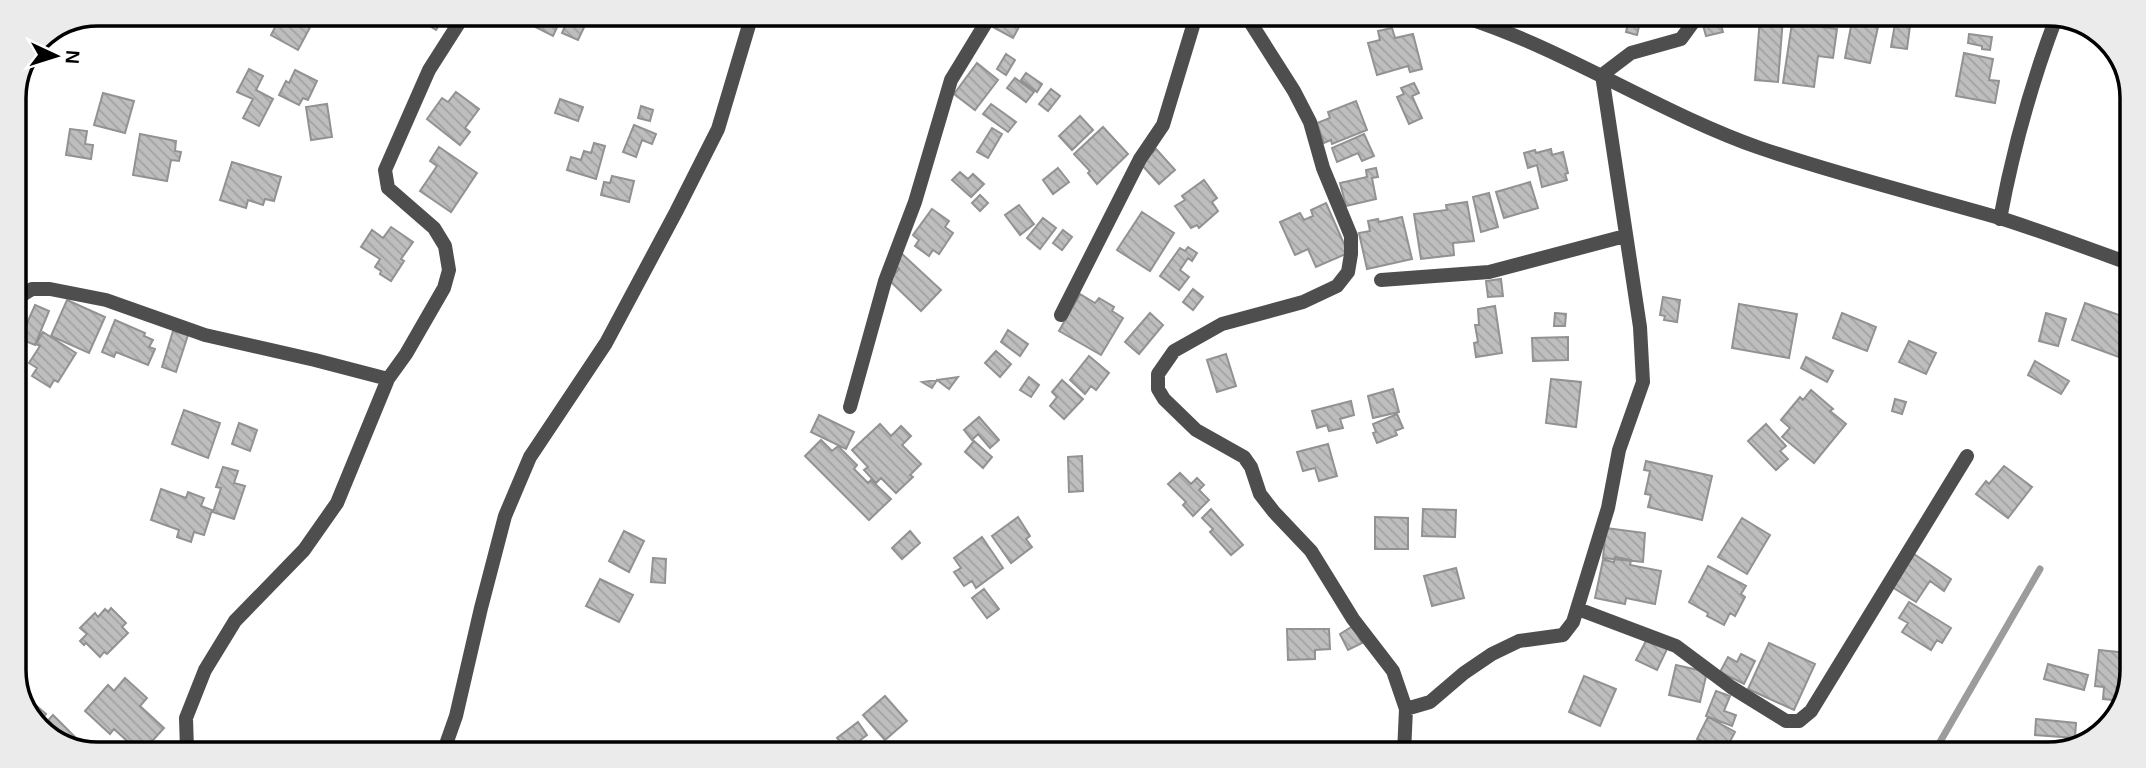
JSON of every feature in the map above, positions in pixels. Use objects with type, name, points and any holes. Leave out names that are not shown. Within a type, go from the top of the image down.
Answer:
[{"type":"street","points":[[187,742],[186,718],[205,670],[235,621],[304,550],[337,503],[388,379],[433,310],[444,288],[449,270],[445,246],[434,228],[388,188],[385,170],[429,70],[457,26]]},
{"type":"street","points":[[447,742],[456,716],[505,516],[530,457],[606,343],[718,128],[749,26]]},
{"type":"street","points":[[850,407],[885,281],[915,202],[951,80],[984,26]]},
{"type":"street","points":[[1061,315],[1140,159],[1163,125],[1193,26]]},
{"type":"street","points":[[1253,26],[1310,122],[1323,168],[1351,236],[1348,272],[1337,286],[1303,302],[1222,324],[1174,351],[1158,373],[1158,389],[1164,399],[1196,430],[1244,457],[1251,467],[1260,494],[1311,551],[1353,618],[1393,671],[1406,709],[1404,742]]},
{"type":"street","points":[[1485,26],[1602,75],[1759,147],[2000,219],[2120,260]]},
{"type":"street","points":[[1602,75],[1631,53],[1681,39],[1691,26]]},
{"type":"street","points":[[2000,219],[2022,115],[2053,27]]},
{"type":"street","points":[[1406,709],[1430,702],[1464,673],[1492,654],[1519,642],[1563,635],[1573,622],[1578,609],[1608,508],[1619,450],[1643,382],[1640,327],[1602,75]]},
{"type":"street","points":[[1381,281],[1489,272],[1625,236]]},
{"type":"street","points":[[26,293],[32,289],[50,289],[106,300],[205,335],[388,379]]},
{"type":"street","points":[[1578,609],[1676,646],[1731,687],[1786,721],[1799,721],[1811,710],[1967,456]]},
{"type":"building","points":[[276,26],[311,26],[298,50],[271,35]]},
{"type":"building","points":[[533,26],[558,26],[553,36]]},
{"type":"building","points":[[565,26],[585,26],[578,40],[562,33]]},
{"type":"building","points":[[993,26],[1020,26],[1013,38]]},
{"type":"building","points":[[1627,26],[1639,26],[1637,35],[1626,32]]},
{"type":"building","points":[[1703,26],[1721,26],[1723,32],[1706,36]]},
{"type":"building","points":[[1759,26],[1782,26],[1778,82],[1755,80]]},
{"type":"building","points":[[1792,26],[1837,29],[1833,58],[1818,56],[1814,87],[1783,83]]},
{"type":"building","points":[[1851,26],[1878,27],[1870,63],[1845,58]]},
{"type":"building","points":[[1895,26],[1910,26],[1907,49],[1891,47]]},
{"type":"building","points":[[1392,28],[1395,38],[1413,34],[1422,69],[1410,72],[1408,66],[1377,75],[1368,43],[1380,40],[1378,31]]},
{"type":"building","points":[[1969,34],[1992,37],[1990,50],[1968,43]]},
{"type":"building","points":[[1964,53],[1993,59],[1989,80],[1999,81],[1995,103],[1956,96]]},
{"type":"building","points":[[1006,54],[1015,60],[1006,75],[997,69]]},
{"type":"building","points":[[977,63],[998,80],[975,110],[954,94]]},
{"type":"building","points":[[249,69],[263,76],[256,90],[273,99],[259,126],[243,118],[253,99],[237,92]]},
{"type":"building","points":[[295,70],[317,81],[308,100],[303,98],[299,105],[279,95]]},
{"type":"building","points":[[1026,73],[1042,84],[1037,92],[1021,80]]},
{"type":"building","points":[[1015,78],[1034,92],[1026,102],[1007,88]]},
{"type":"building","points":[[1414,83],[1419,93],[1412,96],[1422,118],[1409,124],[1397,97],[1404,94],[1401,88]]},
{"type":"building","points":[[1051,89],[1060,96],[1048,111],[1039,104]]},
{"type":"building","points":[[456,92],[479,109],[465,128],[470,132],[460,145],[427,119],[442,98],[448,102]]},
{"type":"building","points":[[103,93],[134,101],[125,133],[94,125]]},
{"type":"building","points":[[560,99],[583,107],[578,121],[555,113]]},
{"type":"building","points":[[1356,101],[1367,130],[1332,144],[1331,140],[1324,143],[1317,123],[1330,118],[1328,112]]},
{"type":"building","points":[[327,104],[332,137],[311,140],[306,107]]},
{"type":"building","points":[[991,104],[1016,122],[1008,132],[983,114]]},
{"type":"building","points":[[641,106],[653,110],[650,121],[638,118]]},
{"type":"building","points":[[1080,116],[1093,130],[1072,150],[1059,136]]},
{"type":"building","points":[[634,125],[656,134],[652,144],[642,140],[636,157],[623,152]]},
{"type":"building","points":[[1103,127],[1128,154],[1097,184],[1088,173],[1090,171],[1074,154]]},
{"type":"building","points":[[992,128],[1002,134],[988,158],[977,152]]},
{"type":"building","points":[[70,129],[87,131],[85,144],[93,145],[91,159],[66,155]]},
{"type":"building","points":[[140,134],[176,141],[175,151],[181,152],[179,161],[171,160],[167,181],[133,175]]},
{"type":"building","points":[[1364,134],[1374,156],[1362,161],[1358,153],[1337,162],[1332,148]]},
{"type":"building","points":[[594,143],[605,146],[596,179],[567,170],[571,157],[581,160],[584,151],[591,153]]},
{"type":"building","points":[[439,147],[477,173],[451,212],[420,191],[437,166],[430,161]]},
{"type":"building","points":[[1156,149],[1175,170],[1159,184],[1141,164]]},
{"type":"building","points":[[1551,149],[1552,155],[1563,152],[1567,180],[1542,187],[1537,165],[1528,168],[1524,153]]},
{"type":"building","points":[[232,162],[281,177],[274,201],[265,199],[263,205],[248,200],[246,208],[220,200]]},
{"type":"building","points":[[1058,168],[1069,182],[1053,194],[1043,180]]},
{"type":"building","points":[[1376,168],[1378,177],[1372,178],[1376,199],[1346,206],[1340,183],[1367,177],[1366,170]]},
{"type":"building","points":[[960,172],[968,179],[973,174],[984,184],[971,197],[952,180]]},
{"type":"building","points":[[612,176],[634,181],[629,202],[601,195],[604,182],[610,183]]},
{"type":"building","points":[[1204,180],[1217,198],[1212,202],[1218,211],[1199,228],[1197,225],[1191,228],[1175,206],[1185,200],[1182,196]]},
{"type":"building","points":[[1530,182],[1538,208],[1504,218],[1496,192]]},
{"type":"building","points":[[1489,193],[1498,227],[1481,232],[1473,197]]},
{"type":"building","points":[[980,195],[988,203],[980,211],[972,203]]},
{"type":"building","points":[[1467,202],[1474,241],[1453,243],[1454,255],[1421,259],[1414,214],[1447,210],[1446,205]]},
{"type":"building","points":[[1326,203],[1348,253],[1316,267],[1308,249],[1295,255],[1280,222],[1300,213],[1304,220],[1313,216],[1311,210]]},
{"type":"building","points":[[1019,205],[1034,224],[1020,235],[1005,215]]},
{"type":"building","points":[[932,209],[949,221],[945,227],[953,233],[939,254],[933,250],[929,256],[915,246],[919,240],[913,235]]},
{"type":"building","points":[[1142,212],[1174,233],[1150,271],[1117,250]]},
{"type":"building","points":[[1402,217],[1412,259],[1367,269],[1359,233],[1370,231],[1368,221],[1378,219],[1379,222]]},
{"type":"building","points":[[1043,218],[1056,228],[1040,249],[1027,238]]},
{"type":"building","points":[[391,227],[413,242],[391,281],[375,267],[380,259],[361,247],[372,230],[383,238]]},
{"type":"building","points":[[1063,230],[1072,237],[1062,250],[1053,243]]},
{"type":"building","points":[[1188,247],[1197,253],[1192,261],[1188,258],[1180,270],[1189,277],[1179,290],[1160,276],[1180,248],[1185,251]]},
{"type":"building","points":[[901,253],[941,290],[921,311],[889,280],[899,269],[892,262]]},
{"type":"building","points":[[1501,279],[1503,296],[1488,297],[1486,281]]},
{"type":"building","points":[[1193,289],[1203,297],[1193,310],[1183,302]]},
{"type":"building","points":[[1080,294],[1095,303],[1099,298],[1114,307],[1112,311],[1123,318],[1101,355],[1059,331]]},
{"type":"building","points":[[1663,297],[1680,300],[1677,322],[1664,320],[1665,316],[1660,315]]},
{"type":"building","points":[[67,300],[105,317],[89,353],[51,336]]},
{"type":"building","points":[[2085,303],[2120,315],[2120,357],[2072,340]]},
{"type":"building","points":[[1739,304],[1797,314],[1789,358],[1732,348]]},
{"type":"building","points":[[35,305],[49,311],[35,345],[26,341],[26,325]]},
{"type":"building","points":[[1495,306],[1502,353],[1476,357],[1474,343],[1478,342],[1475,325],[1479,325],[1478,309]]},
{"type":"building","points":[[1150,313],[1163,325],[1139,354],[1125,342]]},
{"type":"building","points":[[1555,313],[1566,314],[1565,326],[1554,326]]},
{"type":"building","points":[[1842,313],[1876,327],[1867,351],[1833,338]]},
{"type":"building","points":[[2046,313],[2066,319],[2058,346],[2039,341]]},
{"type":"building","points":[[115,320],[145,333],[144,336],[153,340],[149,347],[155,349],[148,365],[116,352],[114,357],[102,352]]},
{"type":"building","points":[[1008,330],[1028,344],[1020,356],[1001,342]]},
{"type":"building","points":[[173,331],[188,335],[176,372],[162,367]]},
{"type":"building","points":[[43,332],[76,353],[58,382],[54,380],[50,387],[32,376],[37,368],[29,363],[40,346],[36,344]]},
{"type":"building","points":[[1568,337],[1568,360],[1533,361],[1532,338]]},
{"type":"building","points":[[1909,341],[1936,353],[1926,374],[1899,362]]},
{"type":"building","points":[[996,351],[1011,364],[1000,377],[985,363]]},
{"type":"building","points":[[1226,354],[1236,386],[1217,392],[1207,360]]},
{"type":"building","points":[[1089,356],[1109,373],[1096,390],[1091,386],[1085,394],[1070,380]]},
{"type":"building","points":[[1806,357],[1833,371],[1827,382],[1801,368]]},
{"type":"building","points":[[2035,361],[2069,381],[2061,394],[2028,375]]},
{"type":"building","points":[[958,377],[949,389],[937,380],[932,388],[922,382]]},
{"type":"building","points":[[1029,377],[1039,385],[1031,397],[1020,390]]},
{"type":"building","points":[[1551,379],[1581,382],[1576,427],[1546,423]]},
{"type":"building","points":[[1062,380],[1083,399],[1064,419],[1050,406],[1057,397],[1052,392]]},
{"type":"building","points":[[1393,389],[1399,412],[1373,418],[1368,396]]},
{"type":"building","points":[[1811,390],[1846,424],[1814,463],[1782,437],[1790,428],[1781,420],[1800,397],[1803,400]]},
{"type":"building","points":[[1895,399],[1906,402],[1902,414],[1892,411]]},
{"type":"building","points":[[1351,401],[1354,415],[1340,419],[1343,428],[1329,431],[1327,425],[1317,428],[1312,411]]},
{"type":"building","points":[[184,410],[220,423],[208,458],[172,444]]},
{"type":"building","points":[[1397,414],[1403,428],[1395,431],[1397,435],[1377,443],[1373,424]]},
{"type":"building","points":[[819,415],[854,432],[846,449],[811,432]]},
{"type":"building","points":[[979,417],[999,440],[990,448],[978,434],[972,440],[964,430]]},
{"type":"building","points":[[239,423],[257,430],[250,451],[232,444]]},
{"type":"building","points":[[880,424],[891,436],[901,426],[911,436],[902,445],[921,464],[910,475],[913,477],[896,493],[881,478],[876,483],[864,470],[868,467],[852,450]]},
{"type":"building","points":[[1766,424],[1786,446],[1780,451],[1788,459],[1776,470],[1748,441]]},
{"type":"building","points":[[821,440],[832,451],[838,446],[857,465],[854,469],[868,483],[871,480],[891,499],[869,520],[805,456]]},
{"type":"building","points":[[974,441],[992,457],[983,468],[965,452]]},
{"type":"building","points":[[1328,444],[1337,476],[1319,481],[1315,468],[1303,471],[1297,452]]},
{"type":"building","points":[[1082,456],[1083,491],[1069,492],[1068,457]]},
{"type":"building","points":[[1646,461],[1712,476],[1702,520],[1648,507],[1651,495],[1645,494],[1650,471],[1644,470]]},
{"type":"building","points":[[2004,466],[2032,487],[2008,518],[1976,494],[1986,481],[1989,484]]},
{"type":"building","points":[[223,467],[238,471],[234,483],[245,486],[234,519],[213,512],[221,488],[216,487]]},
{"type":"building","points":[[1180,473],[1191,484],[1197,478],[1204,485],[1199,490],[1209,500],[1193,516],[1183,505],[1186,502],[1168,484]]},
{"type":"building","points":[[161,489],[186,498],[188,492],[204,498],[201,506],[212,510],[204,535],[194,532],[191,542],[177,537],[179,530],[151,520]]},
{"type":"building","points":[[1211,509],[1243,545],[1231,555],[1210,532],[1213,529],[1202,518]]},
{"type":"building","points":[[1423,509],[1456,510],[1455,537],[1422,536]]},
{"type":"building","points":[[1018,517],[1030,536],[1026,539],[1032,547],[1011,563],[992,536]]},
{"type":"building","points":[[1375,517],[1408,518],[1408,549],[1375,549]]},
{"type":"building","points":[[1742,518],[1770,535],[1747,574],[1718,557]]},
{"type":"building","points":[[1606,528],[1645,533],[1643,562],[1603,558]]},
{"type":"building","points":[[624,531],[644,541],[629,572],[609,561]]},
{"type":"building","points":[[910,531],[920,543],[902,559],[892,548]]},
{"type":"building","points":[[982,537],[1003,568],[976,588],[972,581],[964,586],[954,572],[961,568],[954,558]]},
{"type":"building","points":[[1914,554],[1951,579],[1944,591],[1930,581],[1916,602],[1892,587]]},
{"type":"building","points":[[1615,557],[1631,560],[1630,565],[1661,571],[1655,604],[1626,598],[1625,604],[1595,598],[1603,560],[1614,562]]},
{"type":"building","points":[[653,558],[666,559],[665,583],[651,582]]},
{"type":"building","points":[[1708,566],[1746,586],[1741,594],[1745,597],[1735,616],[1730,613],[1724,625],[1689,602]]},
{"type":"building","points":[[1456,568],[1464,598],[1432,606],[1424,576]]},
{"type":"building","points":[[600,579],[633,595],[619,622],[586,606]]},
{"type":"building","points":[[984,589],[999,609],[987,618],[972,598]]},
{"type":"building","points":[[1909,602],[1951,628],[1942,643],[1937,640],[1931,650],[1902,632],[1908,623],[1899,618]]},
{"type":"building","points":[[111,608],[126,623],[122,627],[128,633],[107,654],[104,652],[100,657],[86,643],[84,645],[80,641],[87,634],[80,628],[95,613],[98,617],[105,609],[108,612]]},
{"type":"building","points":[[1353,626],[1362,643],[1348,650],[1340,634]]},
{"type":"building","points":[[1287,629],[1329,629],[1330,649],[1315,650],[1315,659],[1288,660]]},
{"type":"building","points":[[1648,637],[1668,647],[1657,670],[1636,660]]},
{"type":"building","points":[[1769,643],[1815,664],[1794,710],[1748,689]]},
{"type":"building","points":[[2099,650],[2120,652],[2118,684],[2113,700],[2103,699],[2104,687],[2095,686]]},
{"type":"building","points":[[1741,654],[1755,661],[1744,684],[1720,672],[1728,657],[1737,662]]},
{"type":"building","points":[[2048,664],[2088,675],[2084,690],[2044,679]]},
{"type":"building","points":[[1676,665],[1707,672],[1700,702],[1669,695]]},
{"type":"building","points":[[1584,676],[1616,689],[1600,726],[1569,712]]},
{"type":"building","points":[[125,678],[147,698],[140,706],[164,728],[151,742],[128,742],[114,729],[110,734],[85,711],[108,685],[114,691]]},
{"type":"building","points":[[1716,691],[1730,696],[1724,711],[1736,715],[1732,726],[1706,716]]},
{"type":"building","points":[[885,696],[907,721],[885,740],[863,715]]},
{"type":"building","points":[[53,715],[76,738],[62,732],[47,721]]},
{"type":"building","points":[[1708,717],[1735,732],[1730,742],[1703,742],[1697,739]]},
{"type":"building","points":[[2036,719],[2076,723],[2075,736],[2072,738],[2035,735]]},
{"type":"building","points":[[858,722],[867,735],[858,742],[840,742],[837,738]]},
{"type":"waterway","points":[[1940,742],[2040,569]]}]
